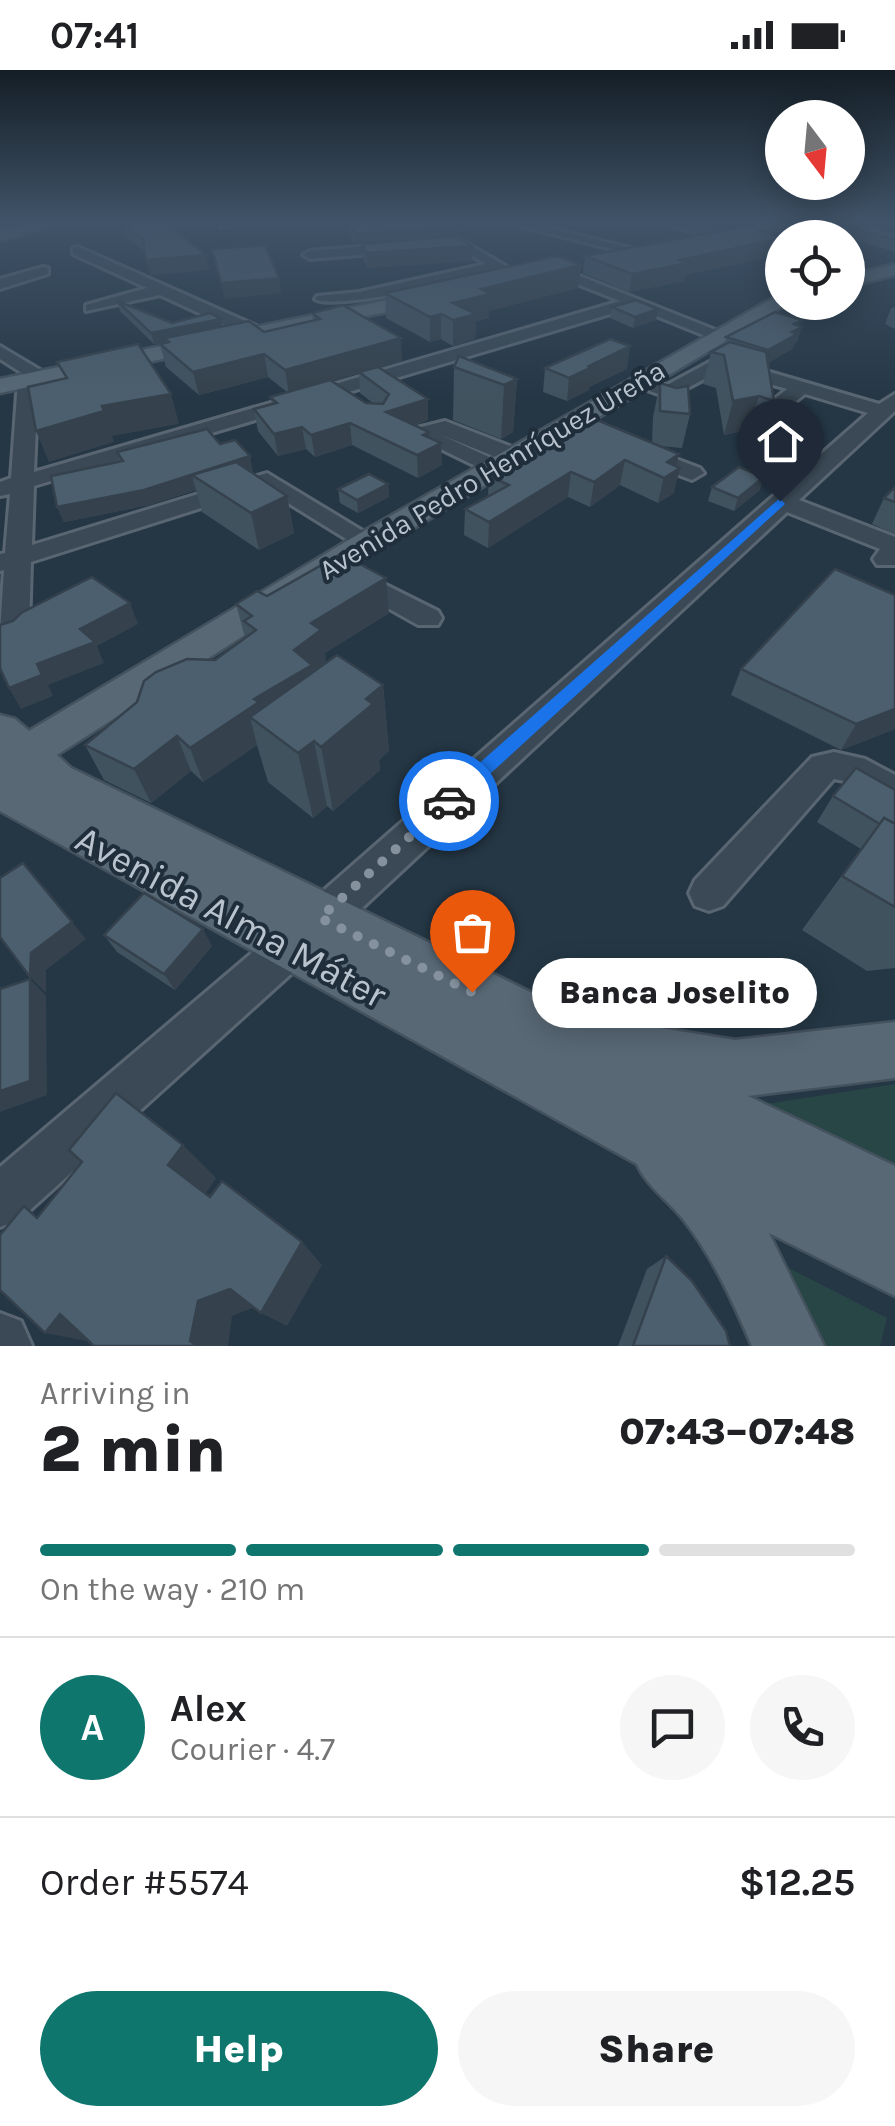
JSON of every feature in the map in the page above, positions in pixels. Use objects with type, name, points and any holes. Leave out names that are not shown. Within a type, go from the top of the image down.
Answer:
[{"type":"main road","points":[[0,386],[314,321],[479,281]]},
{"type":"main road","name":"Avenida Pedro Henríquez Ureña","points":[[6,760],[638,384],[717,324],[765,306]]},
{"type":"main road","name":"Avenida Alma Máter","points":[[6,760],[22,804],[304,933],[567,1040],[895,1200]]},
{"type":"main road","name":"Avenida Alma Máter","points":[[304,933],[601,1114],[895,1262]]},
{"type":"main road","points":[[567,1040],[735,1070],[895,1050]]},
{"type":"main road","points":[[601,1114],[680,1168],[709,1202],[742,1250],[788,1346]]},
{"type":"street","points":[[141,281],[257,333]]},
{"type":"street","points":[[314,321],[326,292],[358,297],[461,281]]},
{"type":"street","points":[[548,281],[635,302],[666,314],[694,308],[717,324]]},
{"type":"street","points":[[92,308],[160,290]]},
{"type":"street","points":[[10,486],[635,302]]},
{"type":"street","points":[[0,350],[35,379],[10,486],[9,560],[14,632]]},
{"type":"street","points":[[638,384],[672,392],[719,362],[802,387],[888,406]]},
{"type":"street","points":[[426,364],[453,380]]},
{"type":"street","points":[[774,410],[802,387]]},
{"type":"street","points":[[336,390],[363,408]]},
{"type":"street","points":[[0,1201],[304,933],[888,406]]},
{"type":"street","points":[[570,423],[692,473]]},
{"type":"street","points":[[9,560],[267,480],[368,542]]},
{"type":"street","points":[[780,501],[890,552]]},
{"type":"street","points":[[331,565],[428,618]]},
{"type":"street","points":[[709,893],[824,766],[837,763],[852,767],[895,794]]},
{"type":"green space","points":[[895,1084],[895,1165],[766,1104]]},
{"type":"green space","points":[[767,1257],[887,1318],[880,1346],[810,1346]]},
{"type":"building","points":[[443,281],[516,281],[481,289],[490,294],[453,303],[476,314],[453,320],[441,314],[430,317],[385,293]]},
{"type":"building","points":[[636,300],[658,309],[635,317],[612,307]]},
{"type":"building","points":[[117,301],[172,323],[210,313],[221,319],[151,333]]},
{"type":"building","points":[[343,305],[401,338],[285,370],[264,354],[193,372],[160,344],[169,342],[165,338],[249,321],[264,332],[320,319],[312,313]]},
{"type":"building","points":[[765,317],[802,320],[794,324],[802,327],[792,332],[797,334],[768,350],[726,337]]},
{"type":"building","points":[[610,339],[630,346],[569,378],[545,368]]},
{"type":"building","points":[[730,342],[766,352],[774,401],[759,396],[733,401],[724,355],[711,352]]},
{"type":"building","points":[[138,344],[171,394],[102,406],[104,411],[36,431],[28,387],[67,378],[57,362]]},
{"type":"building","points":[[459,356],[517,379],[504,385],[454,367]]},
{"type":"building","points":[[378,367],[428,399],[386,412],[429,432],[423,435],[441,443],[417,455],[350,423],[311,435],[302,427],[274,434],[254,409],[277,403],[270,397],[330,380],[366,403],[383,404],[389,394],[359,372]]},
{"type":"building","points":[[660,383],[676,388],[688,386],[690,414],[660,411]]},
{"type":"building","points":[[592,418],[679,454],[667,462],[680,468],[664,478],[625,460],[594,482],[571,472],[489,522],[465,509],[509,485],[489,476],[525,453],[518,450],[542,436],[550,439]]},
{"type":"building","points":[[207,429],[220,444],[235,440],[250,456],[144,490],[57,507],[51,476],[123,461],[117,452]]},
{"type":"building","points":[[236,462],[287,496],[251,513],[192,475]]},
{"type":"building","points":[[739,467],[764,477],[738,498],[712,487]]},
{"type":"building","points":[[369,474],[388,484],[357,500],[338,489]]},
{"type":"building","points":[[895,487],[895,502],[884,498]]},
{"type":"building","points":[[341,554],[386,578],[311,623],[321,630],[294,650],[312,665],[254,699],[259,702],[190,748],[177,736],[134,769],[85,745],[137,702],[144,681],[156,672],[187,659],[215,660],[256,630],[244,621],[252,616],[236,604],[257,591],[267,596]]},
{"type":"building","points":[[835,569],[895,595],[895,709],[856,724],[741,669]]},
{"type":"building","points":[[92,577],[130,603],[80,629],[95,642],[37,664],[42,675],[9,688],[0,668],[0,625]]},
{"type":"building","points":[[337,655],[383,685],[366,699],[373,704],[321,747],[314,741],[298,753],[250,717]]},
{"type":"building","points":[[856,768],[895,790],[895,824],[884,818],[880,824],[833,796]]},
{"type":"building","points":[[884,818],[895,824],[895,907],[842,876]]},
{"type":"building","points":[[23,863],[72,922],[31,953],[30,977],[0,937],[0,878]]},
{"type":"building","points":[[144,893],[203,929],[164,974],[104,935]]},
{"type":"building","points":[[30,979],[30,1081],[0,1091],[0,989]]},
{"type":"building","points":[[116,1093],[183,1145],[168,1165],[210,1197],[222,1181],[302,1242],[261,1313],[230,1289],[198,1301],[190,1341],[197,1346],[94,1346],[60,1314],[45,1333],[0,1290],[0,1235],[24,1206],[37,1218],[82,1162],[69,1150]]},
{"type":"building","points":[[666,1256],[692,1281],[726,1331],[730,1346],[633,1346]]},
{"type":"way so far","points":[[449,801],[320,918],[472,992]]},
{"type":"place","name":"Banca Joselito","points":[[472,992]]},
{"type":"route","points":[[449,801],[780,501]]}]
